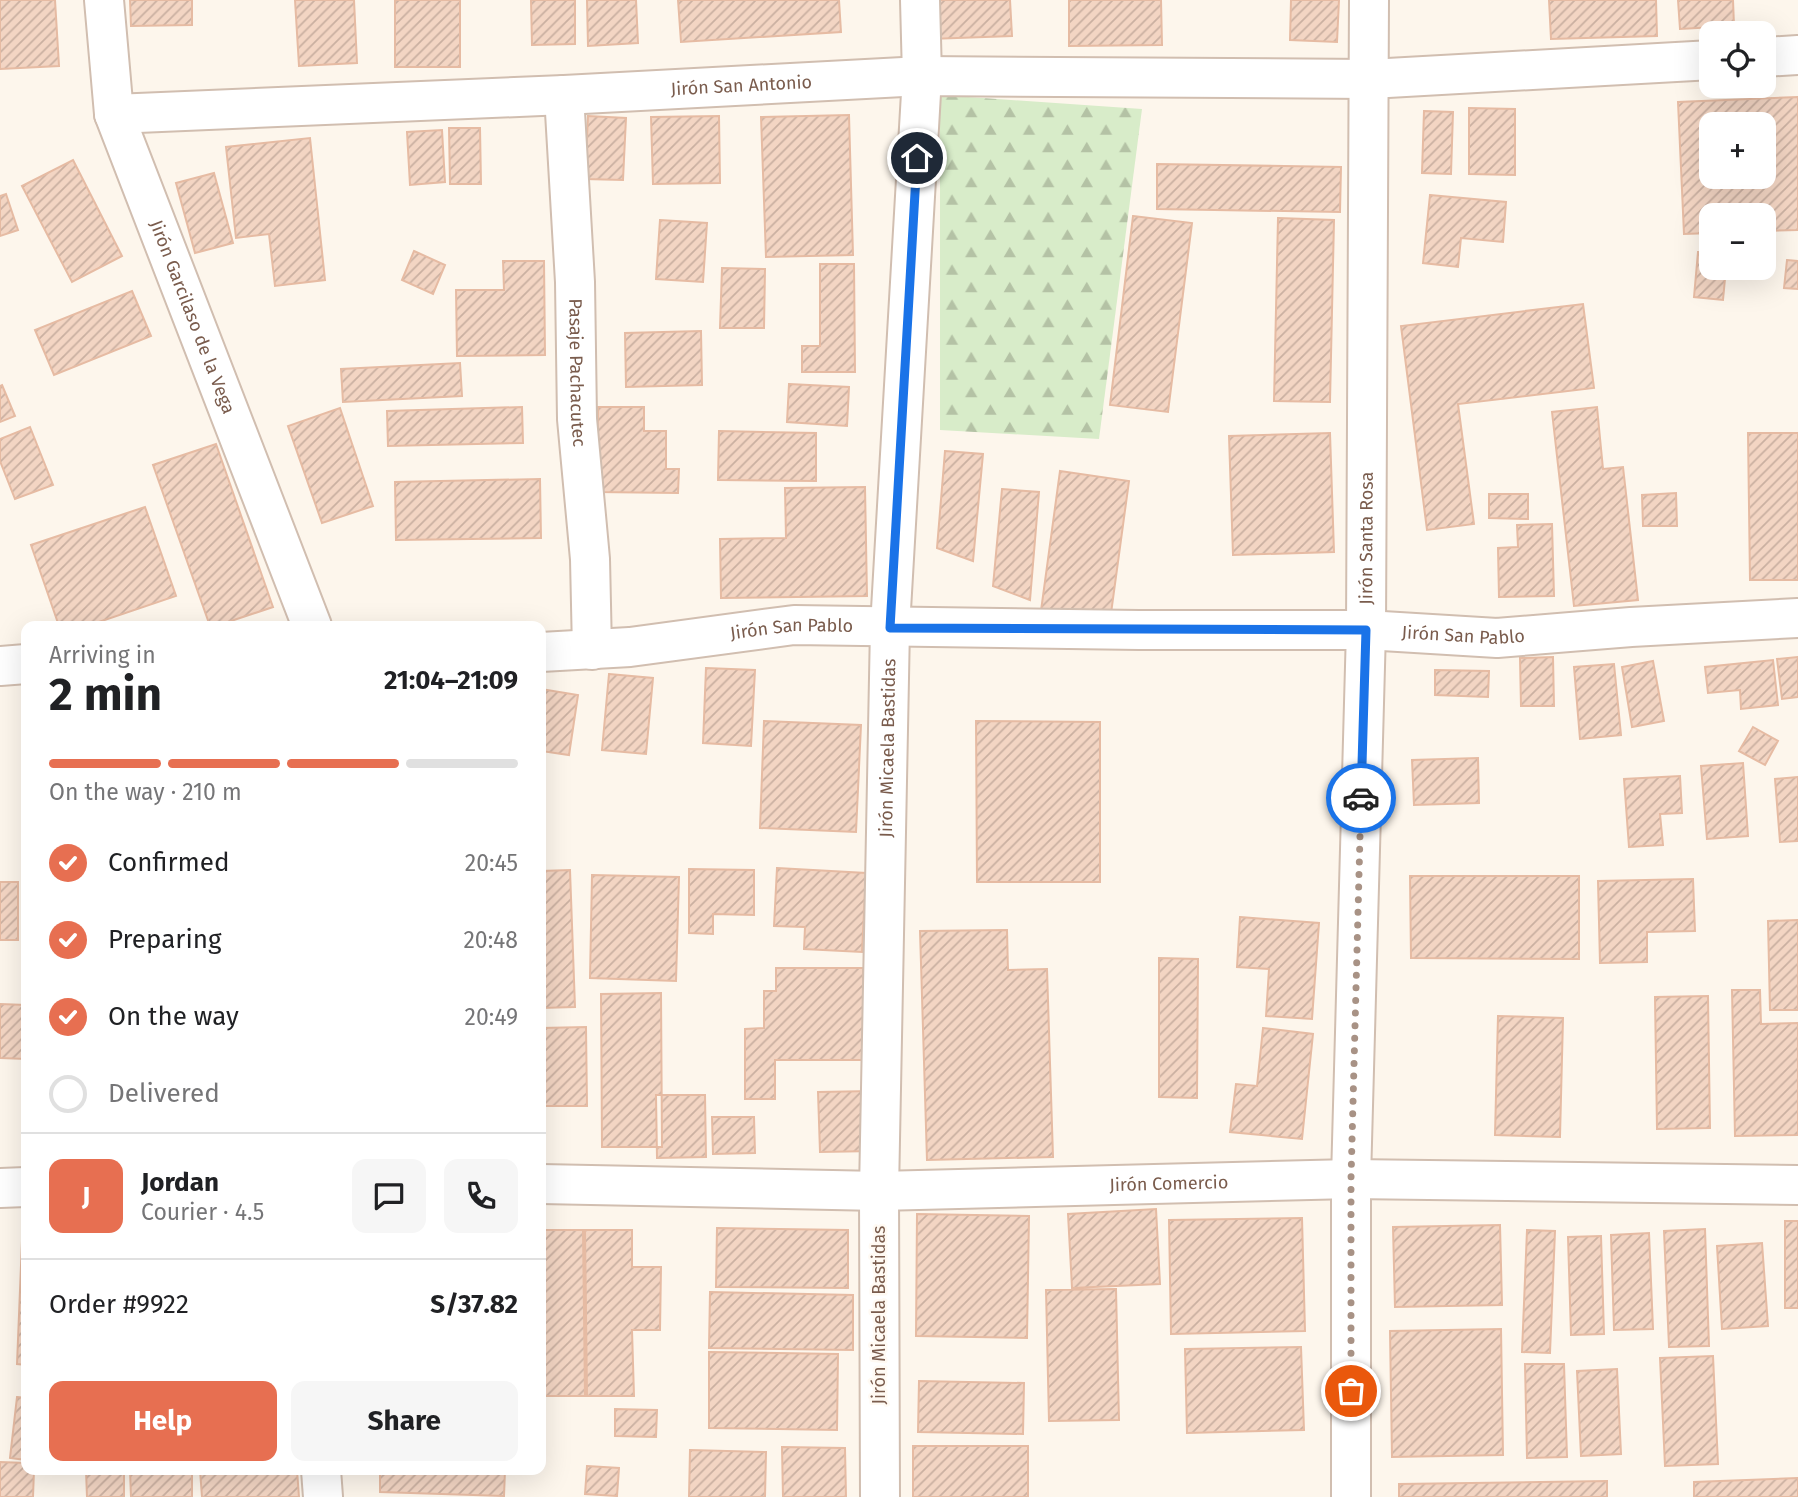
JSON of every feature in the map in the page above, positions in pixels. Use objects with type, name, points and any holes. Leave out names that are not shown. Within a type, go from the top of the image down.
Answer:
[{"type":"street","name":"Jirón Garcilaso de la Vega","points":[[104,0],[114,114],[310,621]]},
{"type":"street","name":"Jirón Micaela Bastidas","points":[[880,1497],[879,1191],[890,628],[922,76],[920,0]]},
{"type":"street","name":"Jirón Santa Rosa","points":[[1351,1497],[1351,1179],[1366,630],[1369,0]]},
{"type":"street","points":[[1776,56],[1798,55]]},
{"type":"street","name":"Jirón San Antonio","points":[[114,114],[564,95],[922,76],[1370,79],[1699,61]]},
{"type":"street","name":"Pasaje Pachacutec","points":[[564,95],[575,282],[577,419],[590,559],[592,650]]},
{"type":"street","name":"Jirón San Pablo","points":[[546,652],[592,650],[793,625],[890,628],[1366,630],[1497,638],[1798,618]]},
{"type":"street","points":[[0,666],[21,664]]},
{"type":"street","name":"Jirón Comercio","points":[[546,1184],[879,1191],[1351,1179],[1798,1185]]},
{"type":"street","points":[[0,1188],[21,1188]]},
{"type":"street","points":[[321,1475],[323,1497]]},
{"type":"green space","points":[[940,95],[1142,109],[1099,439],[940,430]]},
{"type":"building","points":[[0,0],[55,0],[59,66],[0,69]]},
{"type":"building","points":[[130,0],[192,0],[192,25],[131,26]]},
{"type":"building","points":[[295,0],[354,0],[357,63],[299,66]]},
{"type":"building","points":[[395,0],[460,0],[460,67],[395,67]]},
{"type":"building","points":[[531,0],[575,0],[575,44],[532,45]]},
{"type":"building","points":[[587,0],[636,0],[638,43],[588,46]]},
{"type":"building","points":[[678,0],[839,0],[841,32],[681,42]]},
{"type":"building","points":[[928,0],[1010,0],[1012,36],[930,39]]},
{"type":"building","points":[[1069,0],[1161,0],[1162,45],[1069,46]]},
{"type":"building","points":[[1291,0],[1339,0],[1337,42],[1290,40]]},
{"type":"building","points":[[1549,0],[1656,0],[1657,36],[1551,39]]},
{"type":"building","points":[[1678,0],[1733,0],[1734,21],[1699,21],[1699,28],[1680,29]]},
{"type":"building","points":[[1798,97],[1798,230],[1776,231],[1776,203],[1699,203],[1699,233],[1684,234],[1678,102]]},
{"type":"building","points":[[1469,108],[1515,109],[1515,175],[1469,174]]},
{"type":"building","points":[[1424,111],[1453,112],[1451,174],[1422,173]]},
{"type":"building","points":[[849,115],[853,255],[766,257],[761,117]]},
{"type":"building","points":[[588,116],[626,118],[623,180],[585,179]]},
{"type":"building","points":[[719,116],[720,183],[653,184],[651,117]]},
{"type":"building","points":[[449,128],[480,128],[481,184],[450,184]]},
{"type":"building","points":[[442,130],[445,182],[410,185],[407,132]]},
{"type":"building","points":[[310,138],[325,280],[275,286],[269,234],[236,238],[226,147]]},
{"type":"building","points":[[73,160],[122,256],[72,282],[22,186]]},
{"type":"building","points":[[1157,164],[1341,167],[1340,212],[1157,209]]},
{"type":"building","points":[[214,173],[233,243],[195,253],[176,183]]},
{"type":"building","points":[[6,194],[18,230],[0,236],[0,196]]},
{"type":"building","points":[[1430,195],[1506,202],[1503,242],[1461,238],[1458,267],[1423,263]]},
{"type":"building","points":[[1133,216],[1192,223],[1168,412],[1110,405]]},
{"type":"building","points":[[1278,218],[1334,220],[1330,402],[1274,401]]},
{"type":"building","points":[[660,220],[707,223],[703,282],[656,279]]},
{"type":"building","points":[[414,251],[445,265],[433,294],[402,280]]},
{"type":"building","points":[[1699,252],[1699,280],[1725,280],[1723,300],[1694,297]]},
{"type":"building","points":[[1787,260],[1798,261],[1798,289],[1784,288]]},
{"type":"building","points":[[503,261],[544,261],[545,355],[457,356],[456,290],[504,290]]},
{"type":"building","points":[[820,264],[854,264],[855,372],[802,372],[802,346],[820,346]]},
{"type":"building","points":[[722,268],[765,269],[764,328],[720,328]]},
{"type":"building","points":[[132,291],[151,336],[54,375],[35,330]]},
{"type":"building","points":[[1583,304],[1594,388],[1458,404],[1474,524],[1427,530],[1401,326]]},
{"type":"building","points":[[701,331],[702,385],[626,387],[625,333]]},
{"type":"building","points":[[460,363],[462,396],[343,402],[341,369]]},
{"type":"building","points":[[789,384],[849,387],[847,426],[787,422]]},
{"type":"building","points":[[2,385],[15,416],[0,422],[0,386]]},
{"type":"building","points":[[522,407],[523,443],[388,446],[387,411]]},
{"type":"building","points":[[598,407],[644,407],[644,431],[666,431],[666,469],[679,469],[678,493],[597,492]]},
{"type":"building","points":[[1597,407],[1603,469],[1623,467],[1638,600],[1574,606],[1552,412]]},
{"type":"building","points":[[340,408],[373,506],[322,523],[288,426]]},
{"type":"building","points":[[30,427],[53,485],[15,499],[0,461],[0,439]]},
{"type":"building","points":[[719,431],[816,433],[816,481],[718,480]]},
{"type":"building","points":[[1330,433],[1334,552],[1233,555],[1229,436]]},
{"type":"building","points":[[1748,433],[1798,433],[1798,580],[1750,580]]},
{"type":"building","points":[[216,444],[273,607],[231,621],[208,621],[153,465]]},
{"type":"building","points":[[945,451],[983,454],[973,561],[937,548]]},
{"type":"building","points":[[1060,471],[1129,481],[1109,628],[1040,618]]},
{"type":"building","points":[[540,479],[541,538],[396,540],[395,482]]},
{"type":"building","points":[[865,487],[867,596],[721,598],[720,539],[786,538],[785,488]]},
{"type":"building","points":[[1002,489],[1039,492],[1030,600],[993,586]]},
{"type":"building","points":[[1676,493],[1677,526],[1643,526],[1642,495]]},
{"type":"building","points":[[1489,494],[1528,494],[1528,519],[1489,518]]},
{"type":"building","points":[[145,507],[176,596],[102,621],[57,621],[31,545]]},
{"type":"building","points":[[1552,524],[1554,596],[1499,597],[1498,548],[1518,547],[1517,525]]},
{"type":"building","points":[[1553,657],[1554,706],[1521,706],[1520,658]]},
{"type":"building","points":[[1798,657],[1798,697],[1782,699],[1777,659]]},
{"type":"building","points":[[1773,660],[1778,705],[1741,709],[1740,690],[1708,693],[1705,667]]},
{"type":"building","points":[[1653,661],[1664,721],[1632,727],[1622,667]]},
{"type":"building","points":[[1614,664],[1621,735],[1580,739],[1574,667]]},
{"type":"building","points":[[706,668],[755,670],[751,746],[703,743]]},
{"type":"building","points":[[1435,670],[1489,671],[1488,697],[1435,695]]},
{"type":"building","points":[[609,674],[653,678],[646,754],[602,750]]},
{"type":"building","points":[[546,690],[578,695],[569,755],[546,752]]},
{"type":"building","points":[[764,721],[861,725],[856,832],[760,828]]},
{"type":"building","points":[[976,721],[1100,722],[1100,882],[977,882]]},
{"type":"building","points":[[1753,727],[1778,741],[1765,765],[1739,751]]},
{"type":"building","points":[[1478,758],[1479,803],[1414,805],[1412,760]]},
{"type":"building","points":[[1743,763],[1748,836],[1707,839],[1701,766]]},
{"type":"building","points":[[1680,776],[1682,813],[1660,814],[1663,845],[1629,847],[1624,779]]},
{"type":"building","points":[[1798,777],[1798,841],[1780,842],[1775,779]]},
{"type":"building","points":[[777,868],[866,873],[862,952],[804,949],[805,927],[774,926]]},
{"type":"building","points":[[689,869],[754,870],[754,915],[713,914],[713,934],[689,933]]},
{"type":"building","points":[[570,870],[575,1007],[546,1008],[546,871]]},
{"type":"building","points":[[592,875],[679,877],[676,981],[590,978]]},
{"type":"building","points":[[1410,876],[1579,876],[1579,959],[1411,958]]},
{"type":"building","points":[[1693,879],[1695,931],[1647,932],[1647,962],[1600,963],[1598,881]]},
{"type":"building","points":[[0,882],[18,882],[18,940],[0,940]]},
{"type":"building","points":[[1240,917],[1319,923],[1312,1019],[1266,1016],[1269,969],[1237,967]]},
{"type":"building","points":[[1798,920],[1798,1010],[1770,1010],[1768,921]]},
{"type":"building","points":[[1007,930],[1008,970],[1047,969],[1053,1157],[927,1160],[920,931]]},
{"type":"building","points":[[1159,958],[1198,959],[1197,1098],[1159,1097]]},
{"type":"building","points":[[776,968],[863,968],[863,1060],[775,1060],[775,1099],[745,1099],[745,1029],[764,1028],[764,991],[776,991]]},
{"type":"building","points":[[1732,990],[1760,990],[1761,1024],[1798,1023],[1798,1135],[1735,1136]]},
{"type":"building","points":[[661,993],[662,1147],[602,1147],[601,994]]},
{"type":"building","points":[[1708,996],[1710,1128],[1657,1129],[1655,997]]},
{"type":"building","points":[[0,1004],[21,1005],[21,1059],[0,1058]]},
{"type":"building","points":[[1498,1016],[1563,1018],[1560,1137],[1495,1135]]},
{"type":"building","points":[[586,1027],[587,1106],[546,1106],[546,1028]]},
{"type":"building","points":[[1263,1028],[1313,1034],[1302,1139],[1230,1132],[1236,1084],[1257,1086]]},
{"type":"building","points":[[873,1091],[874,1151],[820,1152],[818,1092]]},
{"type":"building","points":[[656,1095],[705,1095],[706,1157],[657,1158]]},
{"type":"building","points":[[712,1117],[754,1117],[755,1153],[713,1154]]},
{"type":"building","points":[[1156,1209],[1160,1284],[1072,1288],[1068,1214]]},
{"type":"building","points":[[917,1214],[1029,1216],[1027,1338],[916,1336]]},
{"type":"building","points":[[1302,1218],[1305,1331],[1171,1334],[1169,1220]]},
{"type":"building","points":[[1785,1221],[1798,1221],[1798,1308],[1785,1308]]},
{"type":"building","points":[[1500,1225],[1502,1305],[1395,1307],[1393,1227]]},
{"type":"building","points":[[717,1228],[848,1230],[848,1288],[716,1287]]},
{"type":"building","points":[[1705,1229],[1709,1346],[1669,1347],[1664,1231]]},
{"type":"building","points":[[546,1230],[583,1230],[585,1396],[546,1396]]},
{"type":"building","points":[[585,1230],[632,1230],[632,1267],[661,1267],[660,1330],[632,1330],[634,1396],[587,1396]]},
{"type":"building","points":[[1527,1230],[1555,1231],[1550,1353],[1522,1352]]},
{"type":"building","points":[[1649,1233],[1653,1329],[1614,1330],[1611,1235]]},
{"type":"building","points":[[1601,1236],[1604,1334],[1571,1335],[1568,1237]]},
{"type":"building","points":[[1762,1243],[1768,1326],[1722,1329],[1717,1246]]},
{"type":"building","points":[[21,1266],[21,1364],[17,1364]]},
{"type":"building","points":[[1116,1289],[1119,1420],[1049,1421],[1046,1290]]},
{"type":"building","points":[[710,1292],[853,1295],[853,1350],[709,1348]]},
{"type":"building","points":[[1501,1329],[1503,1455],[1392,1457],[1390,1331]]},
{"type":"building","points":[[1301,1347],[1304,1430],[1187,1433],[1185,1349]]},
{"type":"building","points":[[709,1352],[838,1354],[837,1430],[709,1428]]},
{"type":"building","points":[[1713,1356],[1718,1464],[1665,1466],[1660,1358]]},
{"type":"building","points":[[1525,1364],[1564,1364],[1567,1457],[1527,1458]]},
{"type":"building","points":[[1617,1369],[1621,1454],[1581,1456],[1577,1371]]},
{"type":"building","points":[[919,1381],[1024,1383],[1023,1434],[918,1432]]},
{"type":"building","points":[[17,1397],[21,1397],[21,1459],[10,1458]]},
{"type":"building","points":[[615,1409],[657,1410],[656,1437],[615,1436]]},
{"type":"building","points":[[913,1446],[1028,1446],[1028,1497],[913,1497]]},
{"type":"building","points":[[782,1447],[845,1448],[846,1497],[783,1497]]},
{"type":"building","points":[[690,1450],[766,1452],[765,1497],[689,1497]]},
{"type":"building","points":[[0,1462],[21,1463],[21,1475],[34,1475],[33,1497],[0,1497]]},
{"type":"building","points":[[587,1466],[619,1468],[617,1496],[585,1494]]},
{"type":"building","points":[[86,1475],[124,1475],[124,1497],[87,1497]]},
{"type":"building","points":[[130,1475],[192,1475],[192,1497],[131,1497]]},
{"type":"building","points":[[200,1475],[297,1475],[299,1497],[202,1497]]},
{"type":"building","points":[[380,1475],[505,1475],[504,1496],[380,1492]]},
{"type":"building","points":[[1798,1478],[1798,1497],[1694,1497],[1694,1482]]},
{"type":"building","points":[[1607,1481],[1607,1497],[1399,1497],[1399,1484]]},
{"type":"way so far","points":[[1351,1391],[1351,1179],[1361,798]]},
{"type":"route","points":[[917,158],[890,628],[1366,630],[1361,798]]}]
